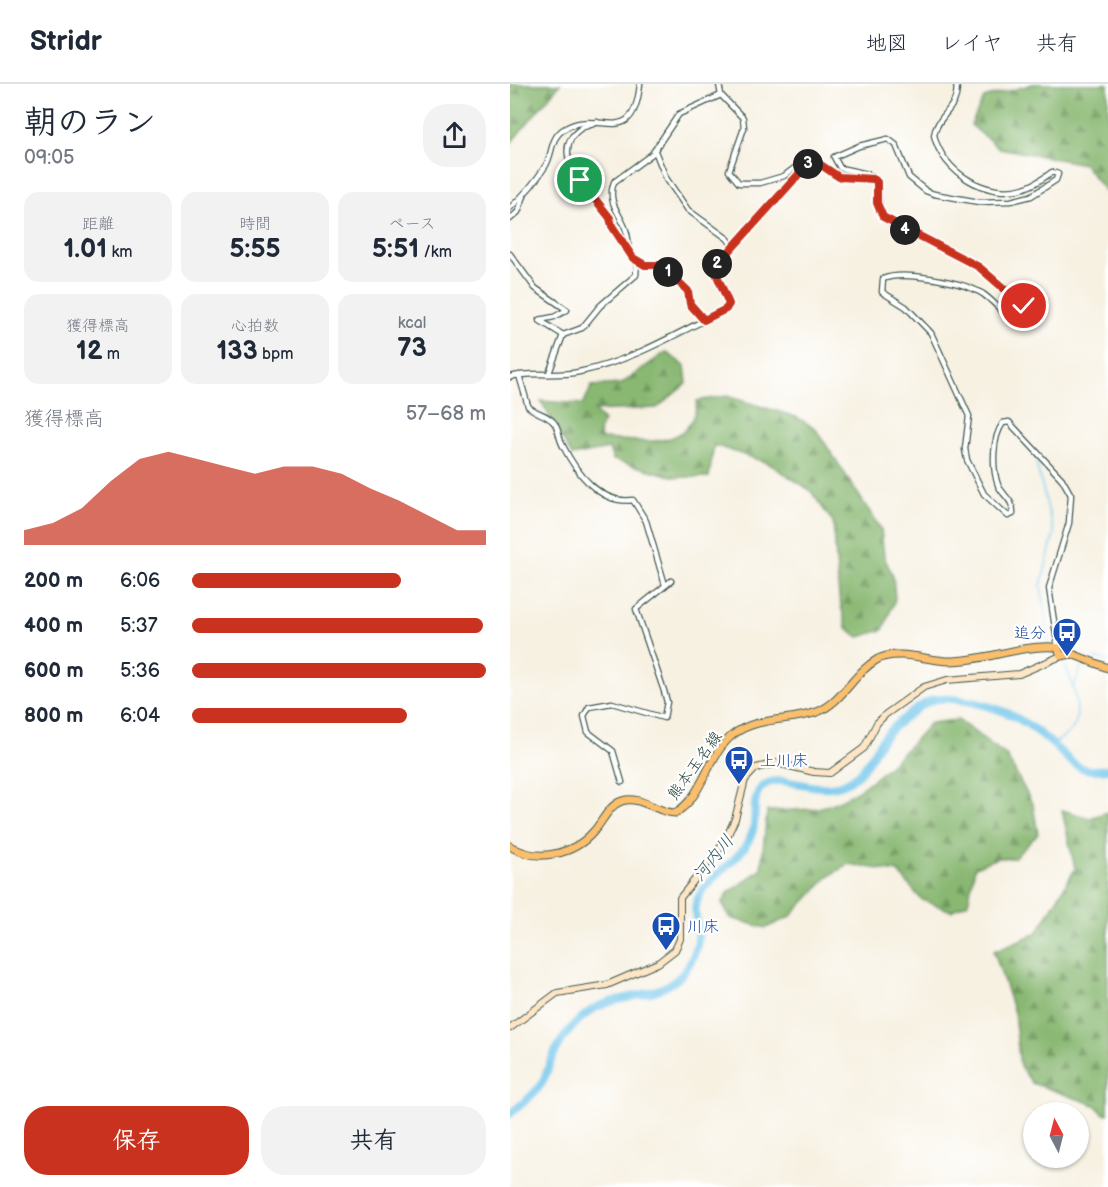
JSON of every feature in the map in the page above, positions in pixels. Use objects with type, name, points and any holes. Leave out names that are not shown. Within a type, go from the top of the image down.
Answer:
[{"type":"main road","name":"熊本玉名線","points":[[510,846],[521,852],[538,856],[578,845],[591,835],[614,807],[624,800],[636,800],[661,811],[675,813],[690,801],[718,749],[735,733],[757,723],[821,710],[840,696],[871,664],[887,656],[958,661],[1047,646],[1058,648]]},
{"type":"main road","points":[[1058,648],[1061,656]]},
{"type":"main road","points":[[510,1028],[557,993],[607,985],[658,963],[675,950],[680,939],[680,898],[724,843],[735,819],[745,780],[756,768],[777,763],[814,772],[830,772],[864,748],[877,723],[886,714],[924,687],[947,680],[1019,674],[1061,656],[1072,654],[1108,669]]},
{"type":"street","points":[[510,208],[545,167],[558,134],[579,122],[615,126],[632,116],[638,101],[640,84]]},
{"type":"street","points":[[719,84],[721,95],[743,118],[744,128],[729,171],[739,183],[747,184],[784,176],[805,160],[808,164],[821,165],[839,177],[868,177]]},
{"type":"street","points":[[956,84],[953,107],[938,125],[934,135],[951,167],[979,184],[1000,190],[1023,189],[1052,172],[1058,174],[1056,180],[1023,199],[979,202],[926,191],[904,171],[899,151],[888,139],[859,146],[834,156],[840,168],[868,174],[868,177],[877,182],[877,203],[883,217],[979,267],[1019,300],[1028,314],[1028,320],[1019,323],[981,293],[911,275],[890,276],[883,279],[881,285],[882,291],[919,319],[931,333],[944,358],[969,416],[965,449],[967,460],[984,494],[1008,516],[1013,514],[1012,504],[999,486],[995,466],[998,429],[1003,423],[1009,422],[1068,488],[1072,502],[1069,523],[1049,588],[1058,648]]},
{"type":"street","points":[[628,248],[628,230],[615,210],[612,186],[616,180],[655,151],[679,114],[721,95]]},
{"type":"street","points":[[549,373],[563,335],[582,328],[600,306],[636,275],[637,262],[612,226],[610,218],[595,201],[568,161],[571,138],[582,127],[597,123]]},
{"type":"street","points":[[655,151],[666,178],[688,210],[728,239],[733,247]]},
{"type":"street","points":[[510,377],[575,373],[598,367],[646,348],[728,306],[729,300],[716,269],[808,164]]},
{"type":"street","points":[[510,219],[518,212],[523,193]]},
{"type":"street","points":[[510,254],[536,288],[567,310],[554,317],[539,320],[563,335]]},
{"type":"street","points":[[637,262],[664,268],[688,291],[690,304],[704,320]]},
{"type":"street","points":[[519,375],[528,406],[555,424],[563,448],[575,468],[603,494],[620,501],[633,500],[646,521],[665,585]]},
{"type":"street","points":[[622,782],[613,751],[588,732],[584,716],[589,707],[612,703],[664,718],[667,702],[636,609],[671,581]]},
{"type":"green space","points":[[510,84],[560,84],[510,144]]},
{"type":"green space","points":[[1033,84],[1108,84],[1108,195],[1084,164],[999,148],[971,125],[984,98]]},
{"type":"green space","points":[[666,352],[685,366],[687,383],[657,408],[594,411],[604,421],[599,431],[601,439],[647,441],[675,436],[686,429],[693,418],[697,401],[727,396],[796,417],[815,428],[881,529],[884,557],[893,576],[895,599],[883,630],[859,637],[846,627],[839,597],[833,522],[810,490],[768,463],[714,445],[709,477],[675,477],[613,460],[609,449],[572,456],[541,401],[583,404],[592,386],[621,384]]},
{"type":"green space","points":[[958,720],[1006,755],[1033,805],[1038,834],[1014,858],[997,858],[975,867],[968,903],[951,911],[921,899],[898,872],[848,864],[829,876],[790,917],[766,928],[730,918],[722,903],[728,893],[761,869],[767,811],[812,809],[834,803],[880,774],[930,723]]},
{"type":"green space","points":[[1062,810],[1090,818],[1108,812],[1108,1114],[1104,1114],[1089,1102],[1032,1083],[1020,1066],[1014,1013],[994,951],[1037,933],[1075,869]]},
{"type":"waterway","points":[[1036,462],[1054,533],[1041,586],[1049,644]]},
{"type":"waterway","points":[[1049,649],[1054,657]]},
{"type":"waterway","points":[[1094,658],[1108,661]]},
{"type":"waterway","points":[[1053,744],[1074,726],[1077,711],[1068,672],[1059,659]]},
{"type":"waterway","points":[[1073,688],[1083,662]]},
{"type":"waterway","name":"河内川","points":[[510,1114],[540,1086],[562,1041],[571,1028],[589,1012],[612,1002],[663,988],[674,982],[686,970],[697,945],[696,904],[700,894],[733,861],[748,842],[754,825],[757,796],[762,787],[771,782],[781,781],[818,787],[844,784],[861,771],[881,741],[895,726],[917,709],[936,699],[968,701],[1003,711],[1033,728],[1075,765],[1088,770],[1108,769]]},
{"type":"place","name":"追分","points":[[1067,658]]},
{"type":"place","name":"上川床","points":[[739,786]]},
{"type":"place","name":"川床","points":[[666,952]]},
{"type":"route","points":[[580,180],[606,212],[612,226],[633,258],[645,265],[657,265],[664,268],[688,291],[689,303],[704,320],[726,309],[729,304],[716,273],[717,265],[808,164],[821,165],[839,177],[874,179],[877,182],[877,203],[883,217],[979,267],[1024,306]]}]
